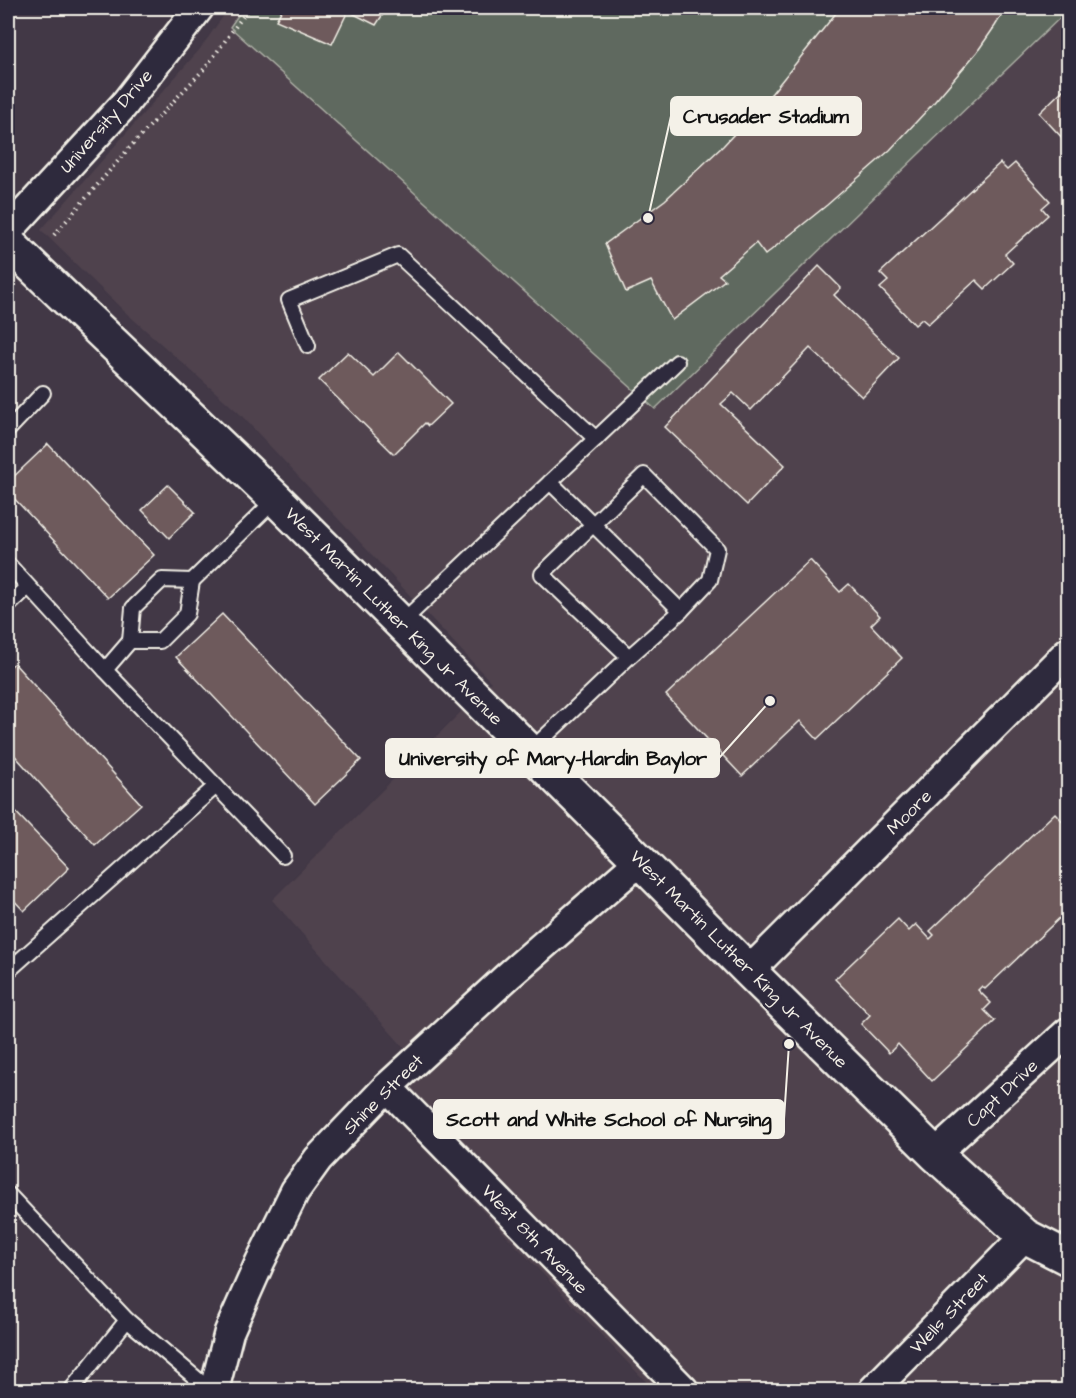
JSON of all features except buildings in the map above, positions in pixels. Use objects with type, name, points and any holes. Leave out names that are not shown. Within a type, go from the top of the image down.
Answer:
[{"type":"street","name":"University Drive","points":[[8,231],[123,106],[199,8]]},
{"type":"street","name":"West Martin Luther King Jr Avenue","points":[[8,243],[276,499],[935,1154],[1025,1236],[1068,1258]]},
{"type":"street","name":"Moore","points":[[749,971],[1068,652]]},
{"type":"street","name":"Shine Street","points":[[212,1390],[229,1332],[260,1262],[295,1191],[318,1159],[387,1087],[508,976],[640,861]]},
{"type":"street","name":"Capt Drive","points":[[935,1154],[1068,1032]]},
{"type":"street","name":"West 8th Avenue","points":[[387,1087],[684,1390]]},
{"type":"street","name":"Wells Street","points":[[873,1390],[1025,1236]]},
{"type":"lane","points":[[308,346],[289,300],[398,255],[596,439]]},
{"type":"lane","points":[[401,623],[676,362]]},
{"type":"lane","points":[[8,430],[43,393]]},
{"type":"lane","points":[[530,751],[681,611],[710,580],[717,549],[644,475],[542,574],[629,657]]},
{"type":"lane","points":[[550,482],[681,611]]},
{"type":"lane","points":[[130,641],[160,641],[187,614],[192,581],[276,499]]},
{"type":"lane","points":[[8,564],[105,670],[283,856]]},
{"type":"lane","points":[[105,670],[130,641],[133,608],[162,580],[192,581]]},
{"type":"lane","points":[[8,606],[28,587]]},
{"type":"lane","points":[[8,971],[216,786]]},
{"type":"lane","points":[[8,1194],[127,1320],[212,1390]]},
{"type":"lane","points":[[71,1390],[127,1320]]},
{"type":"path","points":[[54,235],[131,146],[206,67],[249,8]]},
{"type":"shaded area","points":[[229,8],[1068,8],[1068,1390],[654,1390],[387,1111],[425,1071],[272,900],[491,682],[240,414],[124,311],[41,230],[200,49]]},
{"type":"shaded area","points":[[243,8],[1068,8],[1068,10],[655,409],[230,27]]},
{"type":"place","name":"Crusader Stadium","points":[[648,218]]},
{"type":"place","name":"University of Mary-Hardin Baylor","points":[[770,701]]},
{"type":"place","name":"Scott and White School of Nursing","points":[[789,1044]]}]
